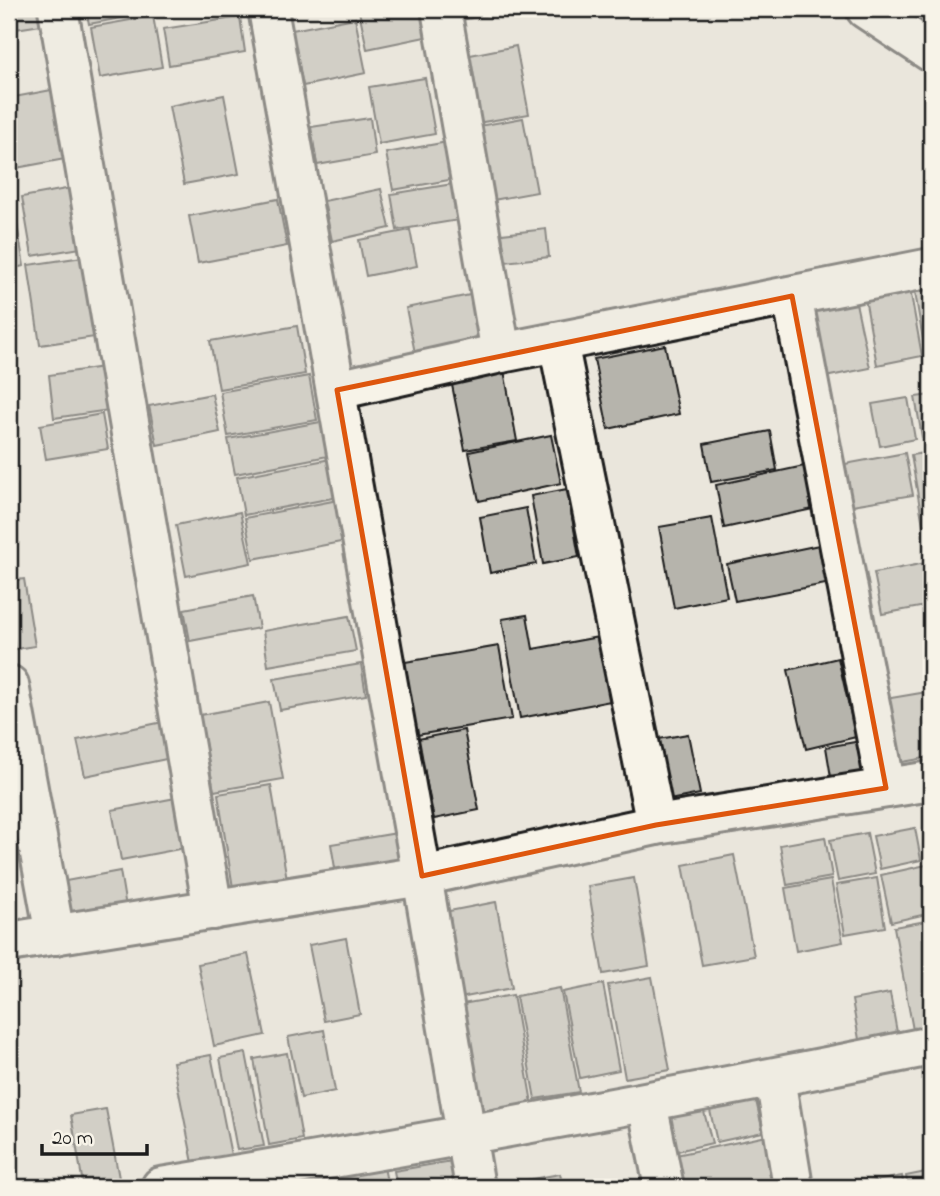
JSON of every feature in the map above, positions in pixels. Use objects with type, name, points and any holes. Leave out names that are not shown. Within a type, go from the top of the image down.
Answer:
[{"type":"street","points":[[58,9],[213,910]]},
{"type":"street","points":[[268,9],[475,1187]]},
{"type":"street","points":[[441,9],[501,353]]},
{"type":"street","points":[[866,9],[931,52]]},
{"type":"street","points":[[337,390],[501,353],[931,268]]},
{"type":"street","points":[[792,296],[886,788]]},
{"type":"street","points":[[558,342],[656,825]]},
{"type":"street","points":[[9,685],[55,935]]},
{"type":"street","points":[[9,942],[422,876],[656,825],[931,781]]},
{"type":"street","points":[[161,1187],[294,1176],[466,1136],[931,1046]]},
{"type":"street","points":[[775,1078],[793,1187]]},
{"type":"street","points":[[647,1102],[664,1187]]},
{"type":"highlighted area","points":[[792,296],[886,788],[656,825],[422,876],[337,390]]},
{"type":"building","points":[[9,9],[46,9],[48,24],[9,30]]},
{"type":"building","points":[[86,9],[153,9],[153,12],[89,24]]},
{"type":"building","points":[[425,9],[430,36],[367,49],[359,11]]},
{"type":"building","points":[[458,9],[507,9],[508,12],[460,20]]},
{"type":"building","points":[[153,16],[162,67],[100,78],[91,27]]},
{"type":"building","points":[[240,17],[245,52],[169,65],[163,29]]},
{"type":"building","points":[[355,18],[366,73],[303,86],[292,30]]},
{"type":"building","points":[[516,46],[529,114],[477,123],[465,56]]},
{"type":"building","points":[[425,78],[435,134],[379,144],[369,87]]},
{"type":"building","points":[[62,88],[76,157],[16,168],[9,129],[9,98]]},
{"type":"building","points":[[224,95],[239,174],[184,184],[169,106]]},
{"type":"building","points":[[370,118],[375,155],[317,165],[311,127]]},
{"type":"building","points":[[523,118],[537,192],[493,200],[479,126]]},
{"type":"building","points":[[453,141],[460,178],[393,190],[386,153]]},
{"type":"building","points":[[459,183],[465,219],[397,230],[391,194]]},
{"type":"building","points":[[77,187],[87,247],[32,256],[22,197]]},
{"type":"building","points":[[381,189],[390,228],[332,241],[324,201]]},
{"type":"building","points":[[278,199],[287,246],[198,263],[189,216]]},
{"type":"building","points":[[9,200],[13,200],[24,266],[9,269]]},
{"type":"building","points":[[546,229],[549,257],[505,262],[502,234]]},
{"type":"building","points":[[410,230],[417,266],[366,276],[359,240]]},
{"type":"building","points":[[83,257],[95,337],[40,345],[28,265]]},
{"type":"building","points":[[910,289],[922,356],[877,365],[865,298]]},
{"type":"building","points":[[931,289],[931,357],[926,358],[915,292]]},
{"type":"building","points":[[470,295],[481,344],[416,358],[406,308]]},
{"type":"building","points":[[856,303],[870,368],[825,377],[812,311]]},
{"type":"building","points":[[297,326],[305,374],[219,389],[210,341]]},
{"type":"building","points":[[665,345],[679,414],[608,429],[594,359]]},
{"type":"building","points":[[503,365],[517,441],[465,450],[450,375]]},
{"type":"building","points":[[110,366],[116,409],[54,418],[49,375]]},
{"type":"building","points":[[309,376],[317,420],[228,436],[220,392]]},
{"type":"building","points":[[212,394],[220,432],[157,445],[149,406]]},
{"type":"building","points":[[931,395],[931,435],[922,437],[915,397]]},
{"type":"building","points":[[908,398],[915,439],[880,446],[872,404]]},
{"type":"building","points":[[102,414],[108,449],[46,459],[40,425]]},
{"type":"building","points":[[326,421],[333,455],[235,474],[228,439]]},
{"type":"building","points":[[770,431],[777,470],[711,482],[704,444]]},
{"type":"building","points":[[551,435],[561,483],[479,501],[469,452]]},
{"type":"building","points":[[931,452],[931,523],[923,525],[911,455]]},
{"type":"building","points":[[905,453],[913,495],[852,505],[845,464]]},
{"type":"building","points":[[336,458],[343,496],[244,515],[237,477]]},
{"type":"building","points":[[804,466],[813,509],[724,528],[716,485]]},
{"type":"building","points":[[567,489],[579,557],[543,564],[531,496]]},
{"type":"building","points":[[338,500],[346,541],[253,559],[245,518]]},
{"type":"building","points":[[526,508],[536,564],[490,573],[480,517]]},
{"type":"building","points":[[240,512],[251,563],[186,576],[176,525]]},
{"type":"building","points":[[712,518],[727,597],[674,608],[659,527]]},
{"type":"building","points":[[824,544],[831,583],[735,601],[727,564]]},
{"type":"building","points":[[931,562],[931,605],[882,614],[874,573]]},
{"type":"building","points":[[24,579],[35,646],[15,649],[9,611],[9,581]]},
{"type":"building","points":[[253,596],[259,628],[190,641],[184,609]]},
{"type":"building","points":[[527,615],[533,649],[604,636],[616,700],[520,718],[502,619]]},
{"type":"building","points":[[349,616],[356,651],[268,666],[263,631]]},
{"type":"building","points":[[499,646],[512,719],[417,735],[405,662]]},
{"type":"building","points":[[838,658],[856,737],[806,749],[788,670]]},
{"type":"building","points":[[361,664],[366,695],[280,710],[274,679]]},
{"type":"building","points":[[927,692],[931,715],[931,757],[897,763],[885,699]]},
{"type":"building","points":[[269,702],[283,779],[214,791],[200,715]]},
{"type":"building","points":[[163,722],[171,758],[85,776],[77,740]]},
{"type":"building","points":[[464,730],[479,810],[434,819],[418,739]]},
{"type":"building","points":[[688,734],[700,794],[664,801],[653,740]]},
{"type":"building","points":[[861,741],[868,782],[833,789],[826,747]]},
{"type":"building","points":[[271,785],[288,885],[234,894],[218,794]]},
{"type":"building","points":[[181,797],[190,847],[121,860],[112,810]]},
{"type":"building","points":[[915,828],[921,860],[880,869],[873,836]]},
{"type":"building","points":[[403,832],[409,868],[337,880],[331,844]]},
{"type":"building","points":[[867,833],[875,874],[838,881],[830,840]]},
{"type":"building","points":[[825,837],[832,877],[787,885],[780,845]]},
{"type":"building","points":[[734,855],[754,956],[702,965],[683,865]]},
{"type":"building","points":[[926,865],[931,889],[931,913],[891,922],[881,875]]},
{"type":"building","points":[[120,871],[127,913],[62,925],[55,883]]},
{"type":"building","points":[[634,878],[649,966],[603,974],[588,886]]},
{"type":"building","points":[[877,878],[885,927],[845,934],[836,885]]},
{"type":"building","points":[[831,880],[843,942],[796,951],[785,888]]},
{"type":"building","points":[[496,902],[512,988],[460,998],[444,912]]},
{"type":"building","points":[[931,920],[931,1027],[913,1030],[894,927]]},
{"type":"building","points":[[346,938],[360,1014],[324,1021],[309,945]]},
{"type":"building","points":[[248,954],[265,1035],[214,1046],[198,964]]},
{"type":"building","points":[[652,977],[670,1070],[625,1078],[608,985]]},
{"type":"building","points":[[603,984],[619,1070],[580,1078],[563,992]]},
{"type":"building","points":[[560,988],[579,1092],[535,1099],[516,996]]},
{"type":"building","points":[[890,993],[898,1038],[860,1045],[852,1000]]},
{"type":"building","points":[[513,995],[532,1103],[481,1112],[462,1004]]},
{"type":"building","points":[[324,1030],[335,1091],[301,1098],[288,1037]]},
{"type":"building","points":[[246,1053],[264,1146],[237,1150],[220,1058]]},
{"type":"building","points":[[287,1053],[302,1139],[269,1145],[254,1059]]},
{"type":"building","points":[[211,1055],[231,1155],[193,1163],[173,1062]]},
{"type":"building","points":[[755,1096],[763,1132],[717,1142],[709,1106]]},
{"type":"building","points":[[702,1104],[712,1143],[673,1152],[663,1114]]},
{"type":"building","points":[[106,1109],[119,1178],[83,1184],[71,1115]]},
{"type":"building","points":[[767,1136],[777,1187],[683,1187],[676,1155]]},
{"type":"building","points":[[452,1161],[456,1187],[397,1187],[394,1171]]},
{"type":"building","points":[[383,1162],[388,1187],[313,1187],[311,1176]]},
{"type":"building","points":[[931,1171],[931,1187],[908,1187],[906,1176]]},
{"type":"building","points":[[560,1174],[563,1187],[498,1185]]},
{"type":"building","points":[[902,1176],[904,1187],[861,1187],[860,1184]]}]
